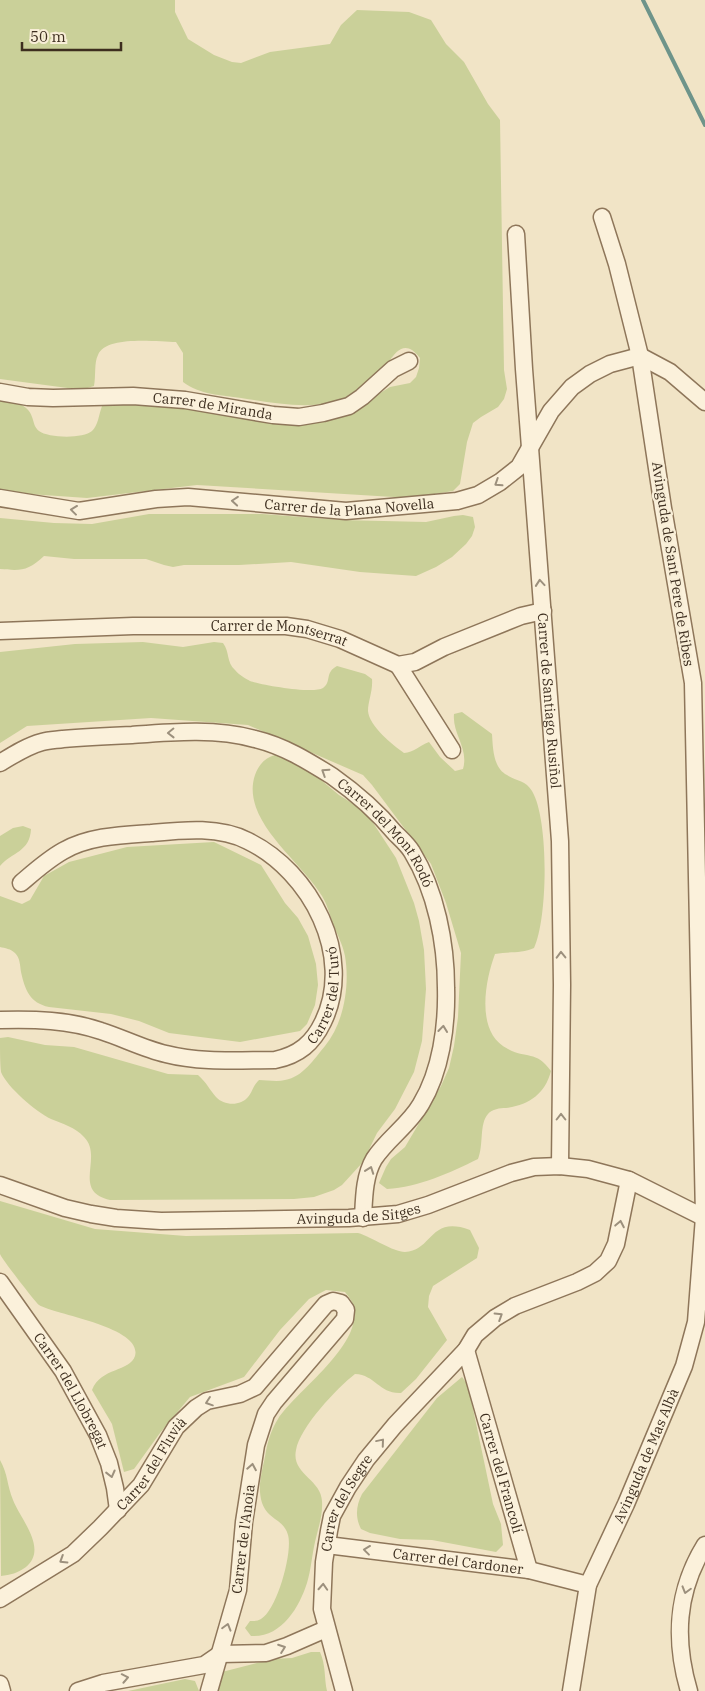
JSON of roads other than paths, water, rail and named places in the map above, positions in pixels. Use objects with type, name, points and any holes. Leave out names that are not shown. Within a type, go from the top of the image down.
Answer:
[{"type":"street","name":"Avinguda de Sant Pere de Ribes","points":[[602,217],[617,264],[640,356],[663,508],[693,683],[704,1217]]},
{"type":"street","name":"Carrer de Santiago Rusiñol","points":[[516,234],[530,448],[560,841],[562,985],[560,1166]]},
{"type":"street","points":[[640,356],[670,372],[705,402]]},
{"type":"street","name":"Carrer de la Plana Novella","points":[[0,498],[79,511],[156,499],[188,497],[346,511],[457,501],[478,495],[500,482],[519,467],[551,411],[572,387],[590,374],[610,364],[640,356]]},
{"type":"street","name":"Carrer de Miranda","points":[[0,392],[53,398],[133,396],[186,400],[273,415],[299,417],[349,406],[393,369],[409,361]]},
{"type":"street","points":[[452,750],[398,665],[415,662],[444,647],[521,616],[543,611]]},
{"type":"street","name":"Carrer de Montserrat","points":[[0,631],[133,626],[286,626],[307,629],[340,639],[398,665]]},
{"type":"street","name":"Carrer del Mont Rodó","points":[[0,763],[21,750],[43,741],[204,732],[233,734],[256,739],[301,756],[355,792],[376,811],[411,850],[428,884],[438,920],[444,954],[446,989],[443,1034],[436,1070],[421,1105],[374,1160],[368,1173],[363,1218]]},
{"type":"street","name":"Carrer del Turó","points":[[0,1020],[32,1019],[76,1024],[101,1030],[164,1054],[188,1059],[275,1060],[299,1052],[309,1044],[318,1032],[330,1008],[334,992],[334,957],[327,931],[310,897],[270,853],[247,840],[223,832],[189,830],[120,835],[84,842],[64,851],[42,865],[21,883]]},
{"type":"street","name":"Avinguda de Sitges","points":[[0,1185],[65,1208],[116,1218],[170,1221],[363,1218],[398,1214],[511,1173],[534,1167],[560,1166],[588,1169],[629,1180],[704,1217]]},
{"type":"street","name":"Carrer del Segre","points":[[344,1691],[322,1609],[324,1562],[332,1516],[348,1487],[366,1460],[395,1425],[466,1350],[475,1335],[495,1318],[533,1298],[577,1282],[595,1273],[608,1262],[616,1244],[629,1180]]},
{"type":"street","name":"Avinguda de Mas Albà","points":[[571,1691],[588,1585],[626,1504],[684,1366],[696,1322],[704,1217]]},
{"type":"street","name":"Carrer del Llobregat","points":[[0,1282],[63,1371],[98,1435],[109,1463],[118,1510]]},
{"type":"street","points":[[341,1303],[346,1310],[345,1319],[274,1402],[255,1387],[326,1304],[341,1303]]},
{"type":"street","name":"Carrer del Francolí","points":[[466,1350],[529,1570]]},
{"type":"street","name":"Carrer del Fluvià","points":[[0,1599],[73,1554],[118,1510],[141,1485],[176,1427],[185,1416],[207,1401],[240,1394],[255,1387]]},
{"type":"street","name":"Carrer de l'Anoia","points":[[210,1691],[238,1590],[244,1522],[256,1445],[266,1414],[274,1402]]},
{"type":"street","name":"Carrer del Cardoner","points":[[327,1545],[529,1570],[588,1585]]},
{"type":"street","points":[[689,1691],[683,1671],[679,1633],[681,1607],[691,1574],[698,1556],[705,1545]]},
{"type":"street","points":[[78,1691],[103,1683],[204,1665],[220,1654],[266,1653],[326,1629]]},
{"type":"street","points":[[0,1684],[2,1691]]},
{"type":"waterway","points":[[643,0],[705,125]]}]
